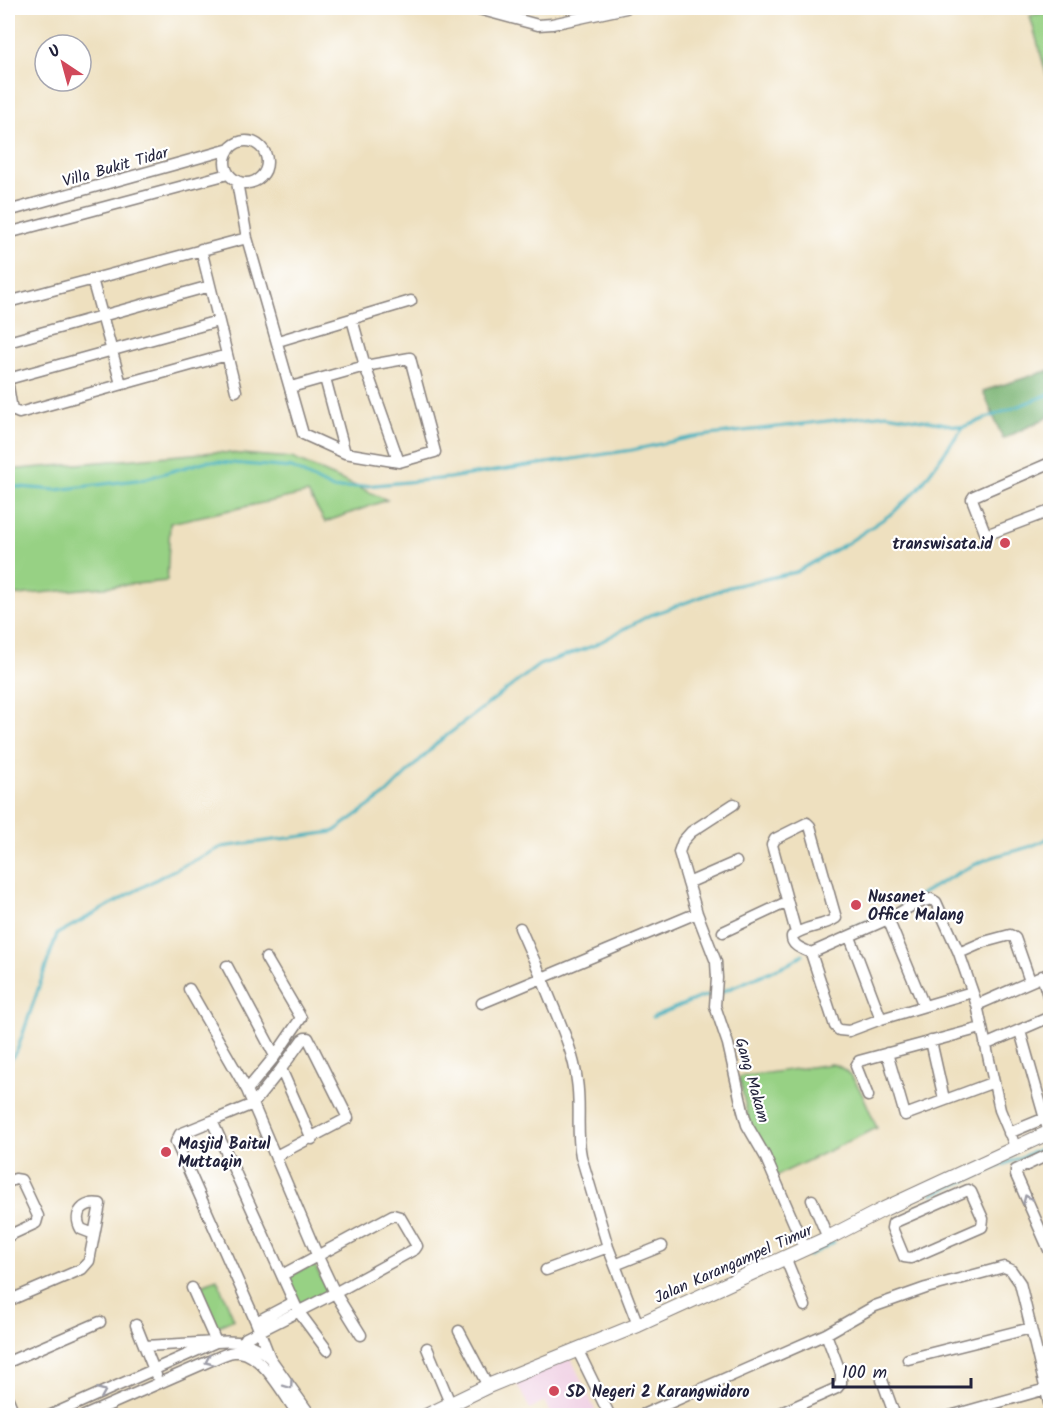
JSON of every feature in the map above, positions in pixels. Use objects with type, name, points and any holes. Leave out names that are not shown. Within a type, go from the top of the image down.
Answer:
[{"type":"street","points":[[475,8],[538,25],[626,8]]},
{"type":"street","name":"Villa Bukit Tidar","points":[[8,211],[230,149],[241,142],[252,142],[262,148],[268,159],[265,173],[258,181],[247,184],[233,178],[8,233]]},
{"type":"street","points":[[230,149],[225,161],[233,178],[247,238],[303,434],[345,453],[399,462],[435,452],[410,358],[365,366],[291,387]]},
{"type":"street","points":[[8,302],[247,238]]},
{"type":"street","points":[[201,249],[236,392]]},
{"type":"street","points":[[92,279],[121,384]]},
{"type":"street","points":[[8,342],[210,286]]},
{"type":"street","points":[[278,341],[411,301]]},
{"type":"street","points":[[351,319],[399,462]]},
{"type":"street","points":[[8,379],[219,321]]},
{"type":"street","points":[[8,386],[12,410],[19,412],[227,355]]},
{"type":"street","points":[[325,378],[345,453]]},
{"type":"street","points":[[1050,463],[974,496],[972,499],[986,535],[1050,511]]},
{"type":"street","name":"Gang Makam","points":[[734,804],[691,832],[683,841],[679,852],[697,914],[716,962],[715,1006],[728,1044],[747,1125],[765,1156],[805,1249]]},
{"type":"street","points":[[798,932],[795,929],[772,845],[775,839],[807,823],[810,826],[837,918],[798,932],[792,936],[791,940],[808,951],[839,1030],[849,1031],[972,992]]},
{"type":"street","points":[[688,883],[736,862]]},
{"type":"street","points":[[808,951],[850,937],[915,904],[931,899],[938,905],[959,953],[977,1005],[1000,1110],[1014,1150]]},
{"type":"street","points":[[723,932],[787,902]]},
{"type":"street","points":[[482,1003],[697,914]]},
{"type":"street","points":[[888,919],[924,1006]]},
{"type":"street","points":[[520,928],[542,978],[574,1063],[578,1089],[578,1141],[608,1247],[638,1325]]},
{"type":"street","points":[[959,953],[1005,935],[1014,936],[1030,981]]},
{"type":"street","points":[[850,937],[881,1019]]},
{"type":"street","points":[[247,1090],[276,1056],[301,1018],[266,958]]},
{"type":"street","points":[[227,966],[276,1056]]},
{"type":"street","points":[[977,1005],[1046,975],[1050,1002]]},
{"type":"street","points":[[189,989],[247,1090],[318,1257],[335,1293],[361,1335]]},
{"type":"street","points":[[985,1045],[1050,1017]]},
{"type":"street","points":[[868,1096],[858,1071],[857,1064],[862,1060],[981,1028]]},
{"type":"street","points":[[1020,1031],[1050,1132]]},
{"type":"street","points":[[276,1156],[346,1120],[347,1116],[308,1038],[302,1040],[253,1104],[180,1134],[176,1142],[270,1358],[311,1416]]},
{"type":"street","points":[[931,1041],[944,1099]]},
{"type":"street","points":[[887,1053],[905,1115],[994,1082]]},
{"type":"street","points":[[281,1070],[312,1138]]},
{"type":"street","points":[[1009,1133],[1047,1117]]},
{"type":"street","points":[[212,1121],[296,1306],[327,1350]]},
{"type":"street","name":"Jalan Karangampel Timur","points":[[426,1416],[488,1386],[638,1325],[805,1249],[884,1209],[920,1195],[1050,1132]]},
{"type":"street","points":[[1050,1154],[1016,1170],[1016,1175],[1050,1252]]},
{"type":"street","points":[[8,1182],[15,1179],[21,1180],[38,1220],[8,1236]]},
{"type":"street","points":[[920,1195],[918,1204],[926,1208],[970,1191],[983,1225],[907,1258],[903,1255],[892,1226],[926,1208]]},
{"type":"street","points":[[812,1200],[828,1238]]},
{"type":"street","points":[[84,1416],[240,1347],[258,1326],[296,1306],[335,1293],[415,1249],[416,1243],[400,1217],[393,1215],[282,1275]]},
{"type":"street","points":[[8,1301],[82,1269],[89,1261],[94,1234]]},
{"type":"street","points":[[615,1265],[662,1246]]},
{"type":"street","points":[[546,1270],[608,1247]]},
{"type":"street","points":[[785,1257],[805,1306]]},
{"type":"street","points":[[8,1294],[89,1261]]},
{"type":"street","points":[[640,1416],[826,1334],[875,1305],[926,1288],[1004,1267],[1011,1270],[1020,1282],[1050,1407]]},
{"type":"street","points":[[192,1288],[216,1342]]},
{"type":"street","points":[[8,1362],[100,1322]]},
{"type":"street","points":[[136,1325],[160,1383]]},
{"type":"street","points":[[908,1359],[1031,1328]]},
{"type":"street","points":[[459,1331],[488,1386]]},
{"type":"street","points":[[774,1416],[837,1388],[841,1383],[841,1374],[826,1334]]},
{"type":"street","points":[[145,1346],[216,1342],[240,1347],[254,1346],[270,1358]]},
{"type":"street","points":[[49,1416],[216,1342]]},
{"type":"street","points":[[240,1347],[261,1363],[299,1416]]},
{"type":"street","points":[[427,1348],[450,1403]]},
{"type":"street","points":[[577,1349],[608,1415]]},
{"type":"street","points":[[882,1380],[895,1416]]},
{"type":"street","points":[[950,1416],[1046,1389]]},
{"type":"street","points":[[8,1399],[15,1416]]},
{"type":"shaded area","name":"SD Negeri 2 Karangwidoro","points":[[571,1358],[596,1412],[595,1415],[552,1415],[544,1401],[530,1409],[516,1382]]},
{"type":"green space","points":[[1050,11],[1050,87],[1030,16]]},
{"type":"green space","points":[[1050,370],[1050,416],[1003,439],[983,391]]},
{"type":"green space","points":[[215,452],[292,458],[387,500],[325,522],[308,493],[170,523],[167,581],[8,596],[8,470]]},
{"type":"green space","points":[[831,1064],[840,1067],[854,1080],[877,1128],[776,1176],[750,1126],[739,1077]]},
{"type":"green space","points":[[314,1264],[328,1292],[300,1306],[287,1277]]},
{"type":"green space","points":[[217,1279],[234,1319],[214,1328],[197,1287]]},
{"type":"waterway","points":[[8,486],[56,490],[144,479],[207,461],[292,468],[333,489],[449,478],[632,450],[693,437],[887,414],[963,427],[1050,394]]},
{"type":"waterway","points":[[8,1064],[18,1048],[57,934],[166,874],[222,847],[333,832],[386,794],[437,743],[539,665],[593,646],[648,616],[729,587],[796,572],[849,542],[894,512],[918,489],[963,427]]},
{"type":"waterway","points":[[900,907],[974,865],[1034,845],[1050,837]]},
{"type":"waterway","points":[[810,948],[820,941],[889,913]]},
{"type":"waterway","points":[[719,993],[790,963],[803,954]]},
{"type":"waterway","points":[[653,1017],[701,997],[713,995]]},
{"type":"waterway","points":[[933,1194],[1050,1145]]},
{"type":"waterway","points":[[809,1256],[834,1242]]},
{"type":"place","name":"transwisata.id","points":[[1005,543]]},
{"type":"place","name":"Nusanet Office Malang","points":[[856,905]]},
{"type":"place","name":"Masjid Baitul Muttaqin","points":[[166,1152]]},
{"type":"place","name":"SD Negeri 2 Karangwidoro","points":[[554,1391]]}]
